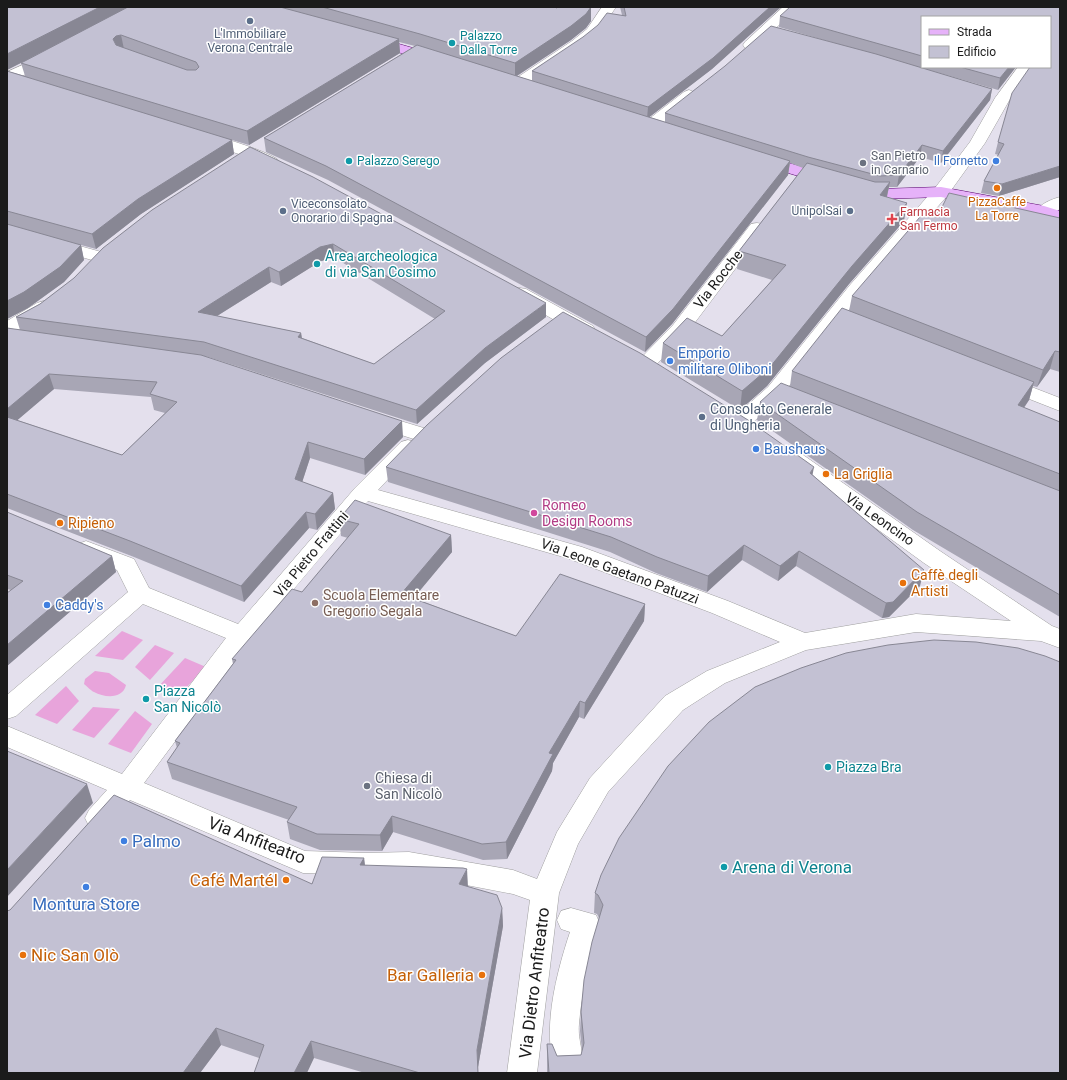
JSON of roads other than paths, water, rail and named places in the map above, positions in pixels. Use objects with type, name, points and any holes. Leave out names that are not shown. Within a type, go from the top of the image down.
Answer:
[{"type":"street","points":[[517,84],[578,44],[592,32],[609,7]]},
{"type":"street","points":[[740,54],[792,7]]},
{"type":"street","points":[[768,30],[782,34]]},
{"type":"street","points":[[354,35],[451,64]]},
{"type":"street","points":[[8,77],[63,50]]},
{"type":"street","points":[[401,61],[415,52]]},
{"type":"street","points":[[941,192],[977,144],[996,96],[1025,68]]},
{"type":"street","points":[[8,77],[32,84]]},
{"type":"street","points":[[503,79],[539,90]]},
{"type":"street","points":[[651,125],[701,86]]},
{"type":"street","points":[[636,121],[666,130]]},
{"type":"street","points":[[190,134],[258,148],[286,169]]},
{"type":"street","points":[[232,165],[258,148]]},
{"type":"street","points":[[748,156],[800,173],[878,194],[941,192],[1052,214],[1060,202]]},
{"type":"street","points":[[788,188],[800,173]]},
{"type":"street","name":"Via Leoncino","points":[[941,192],[856,290],[843,320],[783,394],[735,417],[932,557],[1052,636]]},
{"type":"street","name":"Via Rocche","points":[[647,364],[680,329],[770,212]]},
{"type":"street","points":[[7,231],[105,252],[85,272]]},
{"type":"street","points":[[506,285],[601,338]]},
{"type":"street","points":[[12,334],[59,295]]},
{"type":"street","points":[[543,330],[562,316]]},
{"type":"street","points":[[988,376],[1060,405]]},
{"type":"street","name":"Via Pietro Frattini","points":[[242,635],[363,493],[426,429],[354,412]]},
{"type":"street","name":"Via Leone Gaetano Patuzzi","points":[[363,493],[574,552],[714,605],[802,642]]},
{"type":"street","points":[[70,542],[126,565],[140,594],[242,635],[127,786],[80,838]]},
{"type":"street","points":[[7,709],[140,594]]},
{"type":"street","name":"Via Dietro Anfiteatro","points":[[522,1073],[545,893],[566,840],[599,786],[674,703],[716,677],[802,642],[916,623],[1052,636]]},
{"type":"street","name":"Via Anfiteatro","points":[[7,736],[304,862],[367,864],[409,862],[513,882],[545,893]]},
{"type":"street","name":"Via Dietro Anfiteatro","points":[[568,1064],[564,1026],[573,966],[586,924],[571,920]]},
{"type":"place","name":"L'Immobiliare Verona Centrale","points":[[250,21]]},
{"type":"place","name":"Palazzo Dalla Torre","points":[[452,43]]},
{"type":"place","name":"Palazzo Serego","points":[[349,161]]},
{"type":"place","name":"Il Fornetto","points":[[996,161]]},
{"type":"place","name":"San Pietro in Carnario","points":[[863,163]]},
{"type":"place","name":"PizzaCaffe La Torre","points":[[997,188]]},
{"type":"place","name":"Viceconsolato Onorario di Spagna","points":[[283,211]]},
{"type":"place","name":"UnipolSai","points":[[850,211]]},
{"type":"place","name":"Farmacia San Fermo","points":[[892,219]]},
{"type":"place","name":"Area archeologica di via San Cosimo","points":[[317,264]]},
{"type":"place","name":"Emporio militare Oliboni","points":[[670,361]]},
{"type":"place","name":"Consolato Generale di Ungheria","points":[[702,417]]},
{"type":"place","name":"Baushaus","points":[[756,449]]},
{"type":"place","name":"La Griglia","points":[[826,474]]},
{"type":"place","name":"Romeo Design Rooms","points":[[534,513]]},
{"type":"place","name":"Ripieno","points":[[60,523]]},
{"type":"place","name":"Caffè degli Artisti","points":[[903,583]]},
{"type":"place","name":"Scuola Elementare Gregorio Segala","points":[[315,603]]},
{"type":"place","name":"Caddy's","points":[[47,605]]},
{"type":"place","name":"Piazza San Nicolò","points":[[146,699]]},
{"type":"place","name":"Piazza Bra","points":[[828,767]]},
{"type":"place","name":"Chiesa di San Nicolò","points":[[367,786]]},
{"type":"place","name":"Palmo","points":[[124,841]]},
{"type":"place","name":"Arena di Verona","points":[[724,867]]},
{"type":"place","name":"Café Martél","points":[[286,880]]},
{"type":"place","name":"Montura Store","points":[[86,887]]},
{"type":"place","name":"Nic San Olò","points":[[23,955]]},
{"type":"place","name":"Bar Galleria","points":[[482,975]]}]
